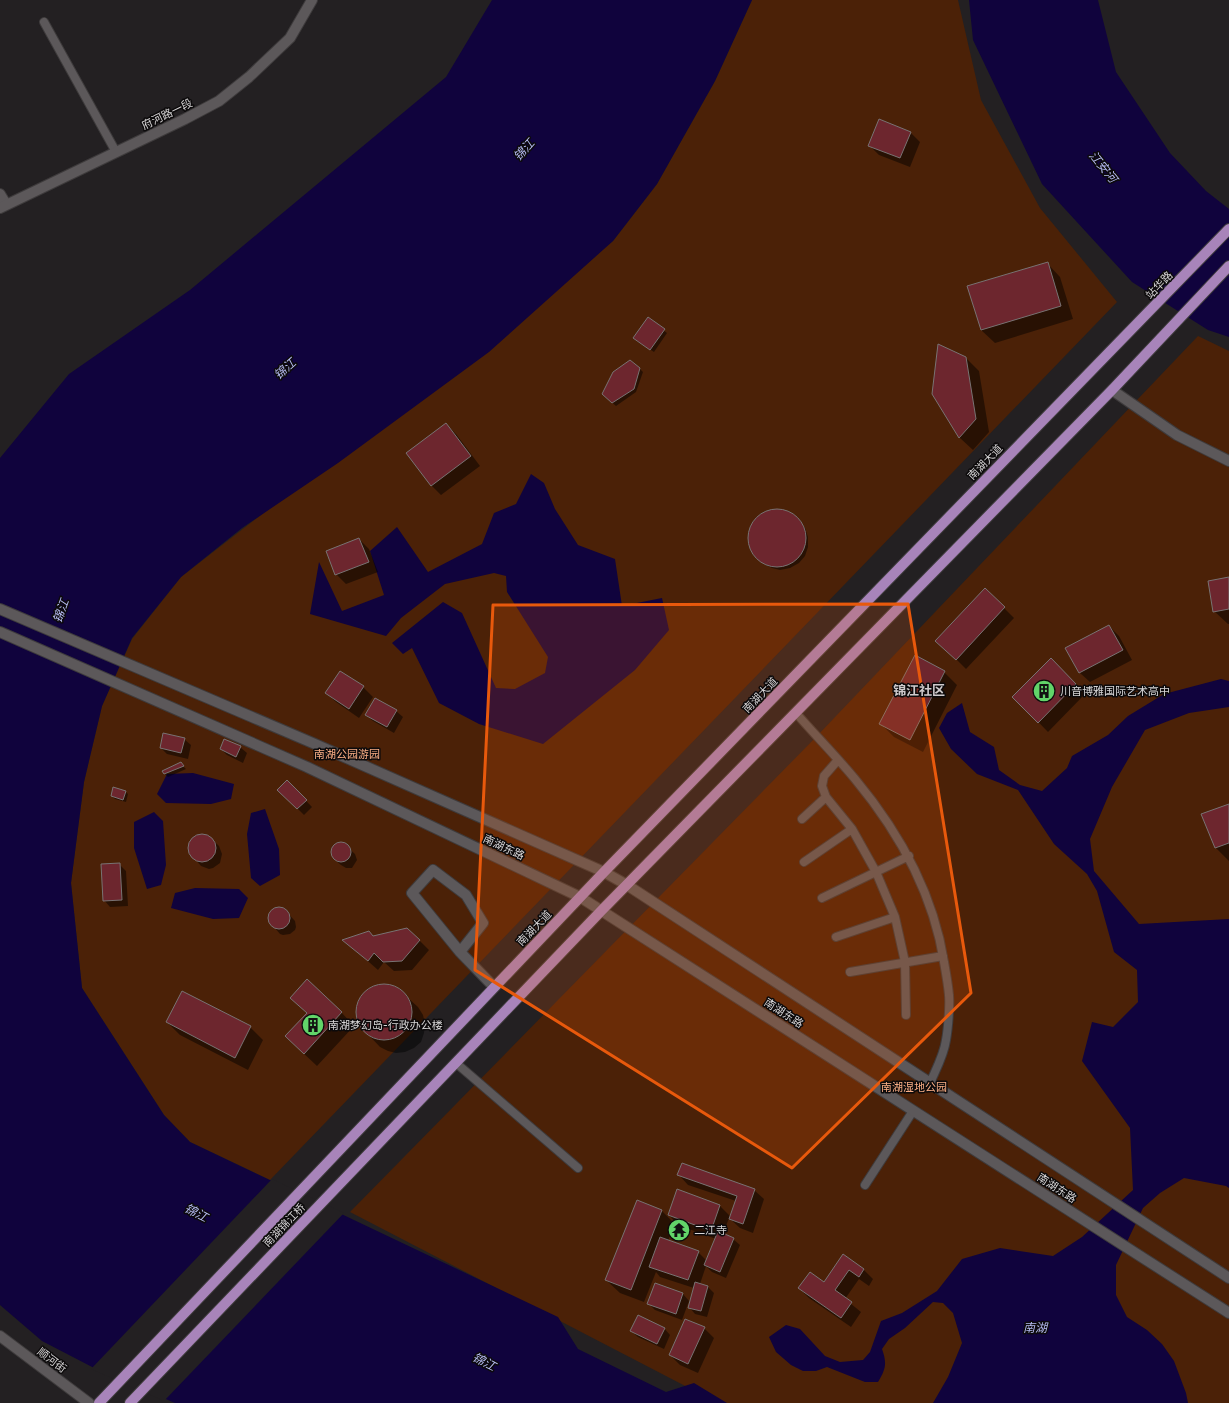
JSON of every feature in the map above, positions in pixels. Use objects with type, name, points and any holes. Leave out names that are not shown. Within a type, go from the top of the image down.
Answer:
[{"type":"main road","name":"府河路一段","points":[[3,206],[185,119],[219,101],[249,77],[290,38],[312,0]]},
{"type":"main road","points":[[0,194],[3,206]]},
{"type":"main road","name":"站华路","points":[[1106,356],[1229,229]]},
{"type":"main road","points":[[456,1063],[602,910],[1126,376],[1229,266]]},
{"type":"main road","name":"南湖大道","points":[[433,1051],[604,872],[1106,356]]},
{"type":"main road","points":[[1112,390],[1177,435],[1229,461]]},
{"type":"main road","name":"南湖东路","points":[[0,609],[315,744],[604,872],[627,885],[1229,1278]]},
{"type":"main road","name":"南湖东路","points":[[0,632],[307,767],[580,897],[1229,1313]]},
{"type":"main road","points":[[460,952],[484,923],[466,895],[433,870],[412,894],[460,952],[494,987]]},
{"type":"main road","name":"南湖锦江桥","points":[[99,1403],[433,1051]]},
{"type":"main road","name":"南湖锦江桥","points":[[130,1403],[456,1063]]},
{"type":"main road","name":"顺河街","points":[[0,1336],[89,1403]]},
{"type":"lane","points":[[44,22],[116,152]]},
{"type":"lane","points":[[796,713],[870,798],[891,827],[909,856],[922,884],[936,922],[950,997],[946,1041],[930,1083]]},
{"type":"lane","points":[[838,760],[824,776],[822,786],[826,797],[852,829],[876,872],[895,917],[905,962],[906,1015]]},
{"type":"lane","points":[[802,819],[826,797]]},
{"type":"lane","points":[[804,862],[852,829]]},
{"type":"lane","points":[[822,898],[909,856]]},
{"type":"lane","points":[[836,936],[895,917]]},
{"type":"lane","points":[[850,972],[943,956]]},
{"type":"lane","points":[[456,1063],[578,1168]]},
{"type":"lane","points":[[865,1185],[913,1111]]},
{"type":"highlighted area","points":[[908,604],[971,993],[792,1168],[475,970],[493,605]]},
{"type":"green space","name":"南湖公园游园","points":[[752,0],[958,0],[981,100],[1040,208],[1117,302],[270,1180],[190,1142],[164,1115],[82,988],[71,883],[84,782],[102,706],[132,639],[181,577],[613,241],[657,184],[715,81]]},
{"type":"green space","name":"南湖湿地公园","points":[[1198,336],[1229,351],[1229,1403],[718,1403],[350,1212],[816,737]]},
{"type":"water","name":"锦江","points":[[492,0],[752,0],[715,81],[657,184],[613,241],[489,352],[338,463],[242,528],[181,577],[132,638],[102,706],[84,782],[71,883],[82,988],[164,1115],[190,1142],[558,1317],[578,1349],[666,1392],[694,1383],[727,1403],[175,1403],[96,1369],[42,1341],[0,1305],[0,458],[69,374],[190,290],[446,77]]},
{"type":"water","name":"江安河","points":[[969,0],[1098,0],[1116,72],[1170,153],[1206,191],[1229,209],[1229,337],[1208,330],[1132,282],[1042,184],[973,40]]},
{"type":"water","points":[[531,474],[544,483],[555,509],[578,545],[615,559],[622,606],[662,598],[669,630],[635,670],[543,744],[479,724],[439,703],[412,648],[403,654],[392,643],[443,602],[462,613],[496,688],[515,689],[545,673],[548,657],[507,592],[506,576],[494,573],[445,584],[401,618],[386,636],[310,614],[319,562],[342,611],[384,595],[370,551],[397,527],[428,572],[482,544],[494,513],[516,504]]},
{"type":"water","name":"南湖","points":[[1221,679],[1229,681],[1229,707],[1189,713],[1145,730],[1112,787],[1090,839],[1094,871],[1139,924],[1229,919],[1229,1188],[1226,1186],[1184,1178],[1160,1193],[1143,1208],[1116,1265],[1116,1295],[1127,1317],[1147,1330],[1162,1344],[1174,1361],[1186,1393],[1188,1403],[933,1403],[948,1377],[962,1343],[953,1313],[943,1303],[933,1302],[905,1328],[889,1339],[882,1349],[885,1358],[885,1366],[878,1382],[865,1382],[827,1367],[816,1371],[803,1371],[791,1365],[776,1352],[769,1337],[786,1325],[800,1329],[825,1356],[840,1362],[863,1360],[870,1352],[881,1321],[902,1313],[937,1291],[962,1259],[1000,1248],[1053,1256],[1082,1237],[1133,1190],[1130,1128],[1082,1061],[1092,1022],[1113,1027],[1138,1002],[1137,970],[1114,952],[1097,891],[1087,874],[1054,844],[1018,790],[977,774],[951,749],[939,728],[947,713],[962,703],[970,732],[994,747],[999,770],[1020,785],[1042,791],[1067,768],[1072,756],[1108,735],[1128,716],[1164,694]]},
{"type":"water","points":[[193,773],[234,784],[231,799],[211,804],[166,803],[157,794],[167,774]]},
{"type":"water","points":[[265,809],[279,849],[280,875],[260,886],[251,878],[247,834],[251,813]]},
{"type":"water","points":[[154,812],[163,821],[166,865],[161,885],[147,889],[134,848],[134,822]]},
{"type":"water","points":[[195,888],[239,889],[248,898],[239,918],[213,919],[171,908],[175,893]]},
{"type":"pier","points":[[272,1179],[344,1213],[164,1401],[91,1369]]},
{"type":"building","points":[[879,119],[911,132],[900,158],[868,146]]},
{"type":"building","points":[[1048,262],[1061,306],[981,330],[967,286]]},
{"type":"building","points":[[648,317],[665,329],[650,350],[633,338]]},
{"type":"building","points":[[938,344],[966,357],[976,419],[959,438],[932,394]]},
{"type":"building","points":[[630,360],[640,368],[634,389],[612,403],[602,394],[613,372]]},
{"type":"building","points":[[446,423],[471,456],[431,486],[406,453]]},
{"type":"building","points":[[777,509],[788,511],[801,522],[804,527],[806,538],[804,549],[793,562],[788,565],[777,567],[766,565],[753,554],[750,549],[748,538],[750,527],[761,514],[766,511]]},
{"type":"building","points":[[359,538],[369,562],[335,575],[326,551]]},
{"type":"building","points":[[1229,577],[1229,609],[1213,612],[1208,581]]},
{"type":"building","points":[[985,588],[1005,607],[956,660],[935,641]]},
{"type":"building","name":"川音博雅国际艺术高中","points":[[1109,625],[1123,650],[1079,673],[1065,648]]},
{"type":"building","points":[[915,655],[945,671],[910,740],[879,724]]},
{"type":"building","name":"川音博雅国际艺术高中","points":[[1051,658],[1076,684],[1038,723],[1012,697]]},
{"type":"building","points":[[340,671],[364,686],[349,709],[325,693]]},
{"type":"building","points":[[375,698],[397,710],[387,727],[365,715]]},
{"type":"building","points":[[163,733],[185,738],[181,753],[160,748]]},
{"type":"building","points":[[224,739],[241,746],[236,757],[220,749]]},
{"type":"building","points":[[181,762],[184,766],[164,774],[162,771]]},
{"type":"building","points":[[287,780],[307,800],[297,809],[277,790]]},
{"type":"building","points":[[113,787],[126,791],[123,800],[111,796]]},
{"type":"building","points":[[1229,804],[1229,843],[1215,848],[1201,814]]},
{"type":"building","points":[[202,834],[212,838],[216,848],[212,858],[202,862],[192,858],[188,848],[192,838]]},
{"type":"building","points":[[341,842],[348,845],[351,852],[348,859],[341,862],[334,859],[331,852],[334,845]]},
{"type":"building","points":[[120,863],[122,900],[103,901],[101,864]]},
{"type":"building","points":[[279,907],[287,910],[290,918],[287,926],[279,929],[271,926],[268,918],[271,910]]},
{"type":"building","points":[[407,928],[420,940],[402,961],[383,962],[374,953],[368,961],[342,940],[369,931],[373,936]]},
{"type":"building","name":"南湖梦幻岛-行政办公楼","points":[[307,979],[342,1012],[304,1054],[285,1036],[307,1013],[290,998]]},
{"type":"building","points":[[378,984],[390,984],[400,988],[408,996],[412,1006],[412,1018],[408,1028],[400,1036],[390,1040],[378,1040],[368,1036],[360,1028],[356,1018],[356,1006],[360,996],[368,988]]},
{"type":"building","points":[[182,991],[251,1026],[235,1058],[166,1022]]},
{"type":"building","points":[[682,1163],[755,1189],[743,1224],[729,1219],[737,1196],[677,1175]]},
{"type":"building","points":[[677,1189],[720,1205],[711,1231],[668,1215]]},
{"type":"building","points":[[637,1200],[662,1210],[631,1290],[605,1280]]},
{"type":"building","points":[[718,1231],[734,1238],[720,1272],[704,1265]]},
{"type":"building","points":[[660,1237],[699,1251],[688,1280],[649,1267]]},
{"type":"building","points":[[843,1254],[864,1269],[859,1277],[849,1270],[835,1290],[852,1302],[841,1318],[798,1288],[810,1272],[824,1282]]},
{"type":"building","points":[[695,1282],[708,1286],[701,1311],[688,1308]]},
{"type":"building","points":[[655,1283],[683,1293],[676,1314],[647,1304]]},
{"type":"building","points":[[638,1315],[665,1328],[657,1344],[630,1331]]},
{"type":"building","points":[[685,1319],[705,1327],[688,1364],[669,1355]]},
{"type":"place","name":"川音博雅国际艺术高中","points":[[1044,691]]},
{"type":"place","name":"南湖梦幻岛-行政办公楼","points":[[313,1025]]},
{"type":"place","name":"二江寺","points":[[679,1230]]},
{"type":"district","name":"锦江社区","points":[[919,690]]}]
